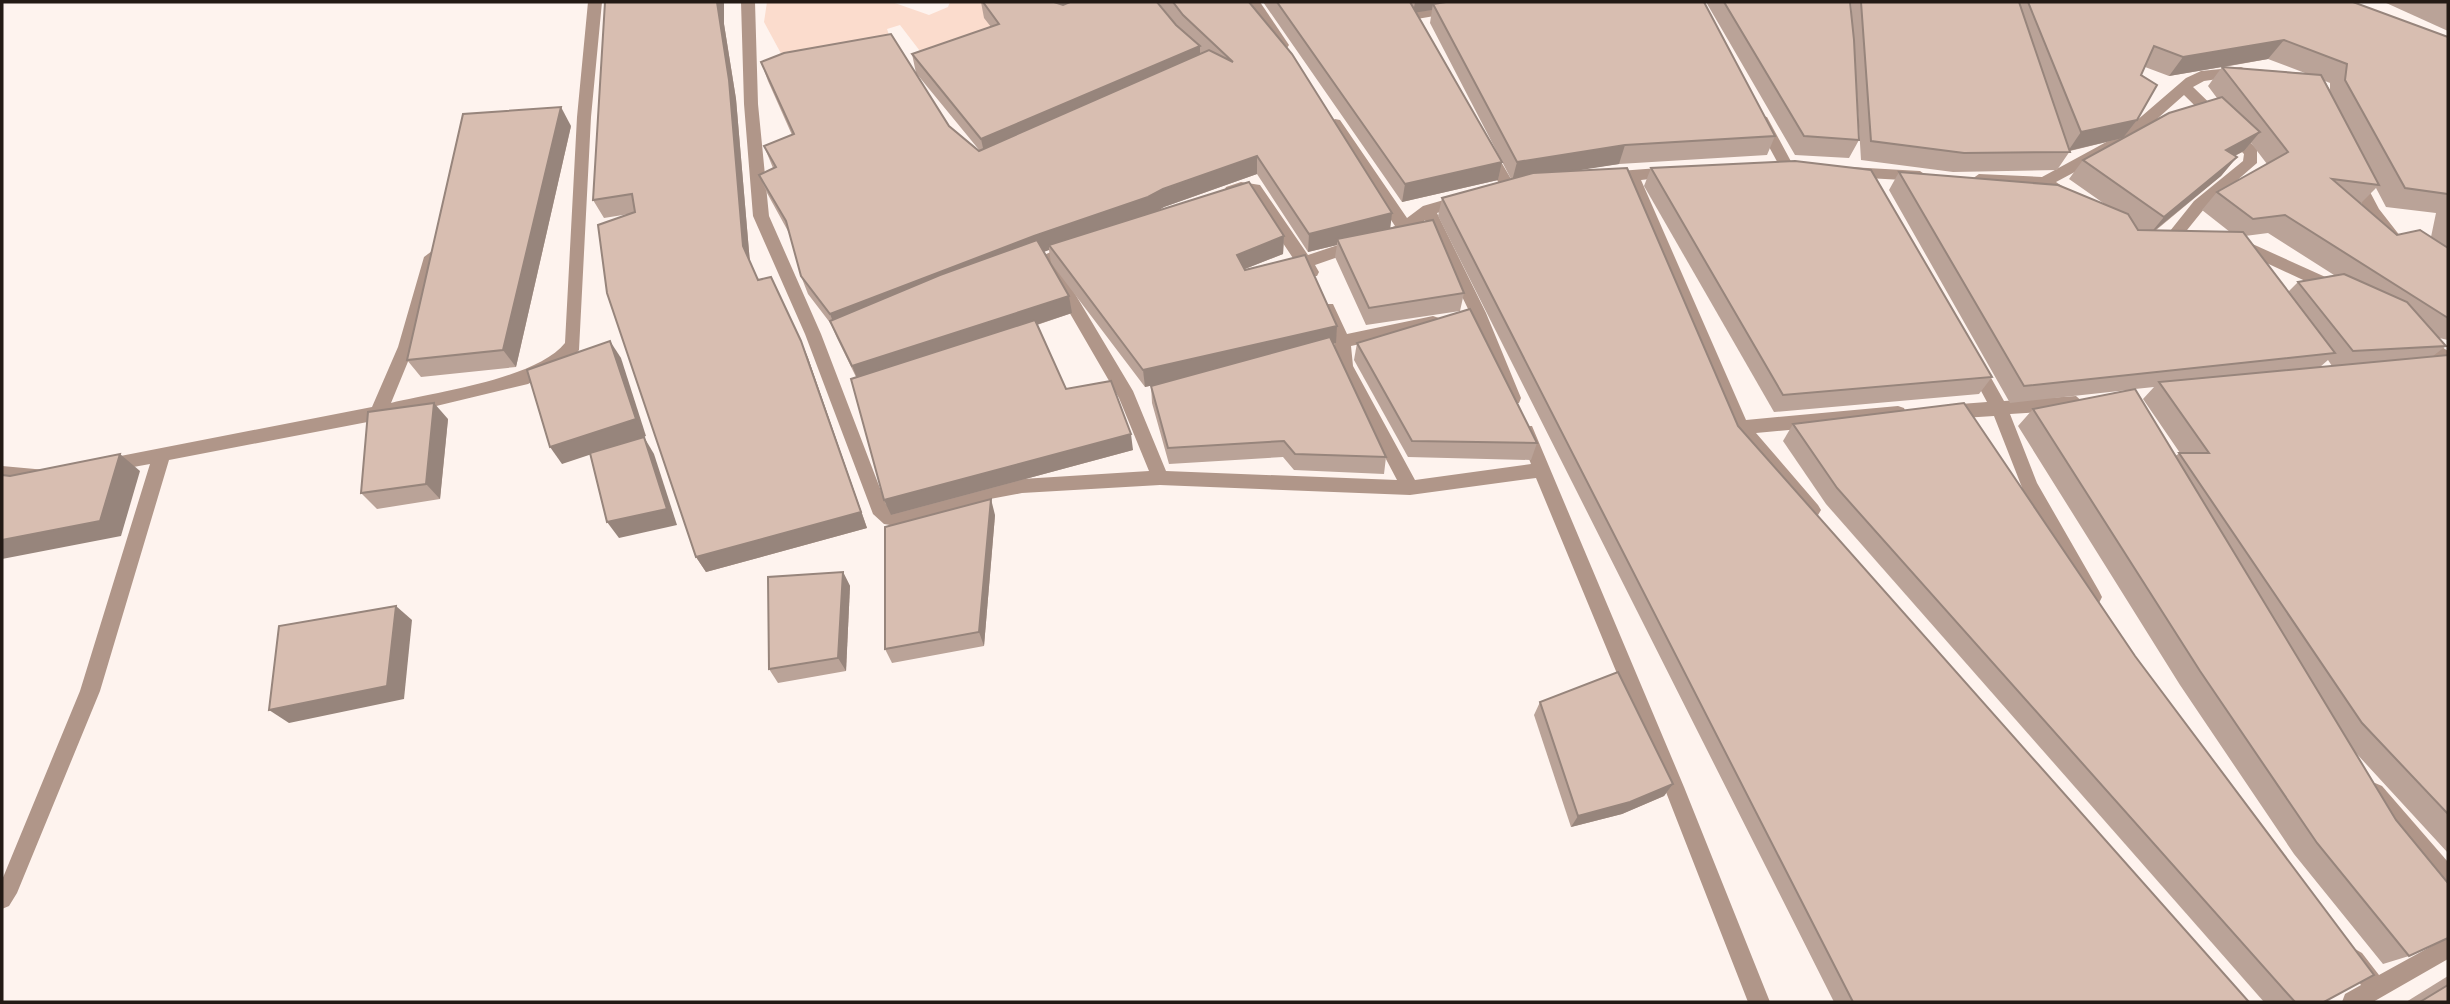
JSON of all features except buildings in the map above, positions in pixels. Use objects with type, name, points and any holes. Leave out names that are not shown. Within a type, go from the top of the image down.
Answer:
[{"type":"street","points":[[90,468],[378,413],[528,377],[565,355],[573,345],[578,118],[595,2]]},
{"type":"street","points":[[748,2],[751,104],[761,216],[813,334],[884,516],[902,519],[1022,486],[1160,478],[1410,488],[1541,470]]},
{"type":"street","points":[[1253,2],[1289,55]]},
{"type":"street","points":[[1402,2],[1415,21],[1466,8]]},
{"type":"street","points":[[2044,182],[2126,138],[2201,76],[2259,71]]},
{"type":"street","points":[[2186,88],[2252,153],[2249,163],[2199,205],[2169,237],[2197,236]]},
{"type":"street","points":[[1754,107],[1787,167]]},
{"type":"street","points":[[1325,109],[1405,228]]},
{"type":"street","points":[[1306,262],[1405,228],[1428,210],[1503,190],[1484,144]]},
{"type":"street","points":[[2350,167],[2373,212],[2401,243]]},
{"type":"street","points":[[1591,178],[1683,171]]},
{"type":"street","points":[[1838,171],[1930,177]]},
{"type":"street","points":[[1863,173],[1876,195]]},
{"type":"street","points":[[1631,174],[1741,427],[1826,526]]},
{"type":"street","points":[[1957,178],[2044,182],[2078,202]]},
{"type":"street","points":[[1217,195],[1241,187],[1255,189],[1306,262],[1342,341],[1345,366],[1410,488]]},
{"type":"street","points":[[1428,210],[1464,316],[1541,470],[1575,557],[1684,808],[1759,1002]]},
{"type":"street","points":[[2249,268],[2223,238],[2353,298]]},
{"type":"street","points":[[378,413],[406,347],[437,240]]},
{"type":"street","points":[[1095,240],[1047,260],[1127,397],[1160,478]]},
{"type":"street","points":[[1342,341],[1464,316]]},
{"type":"street","points":[[2406,328],[2448,362]]},
{"type":"street","points":[[1962,341],[2000,410],[2029,485],[2106,617]]},
{"type":"street","points":[[2421,367],[2448,362]]},
{"type":"street","points":[[1741,427],[2097,401]]},
{"type":"street","points":[[2,899],[90,691],[162,454]]},
{"type":"street","points":[[2,473],[56,473]]},
{"type":"street","points":[[2367,783],[2448,877]]},
{"type":"street","points":[[2344,945],[2377,989]]},
{"type":"street","points":[[2353,1002],[2448,947]]},
{"type":"shaded area","points":[[767,2],[892,2],[929,15],[948,7],[950,2],[993,2],[1003,43],[933,68],[900,25],[887,29],[895,53],[791,72],[764,22]]}]
